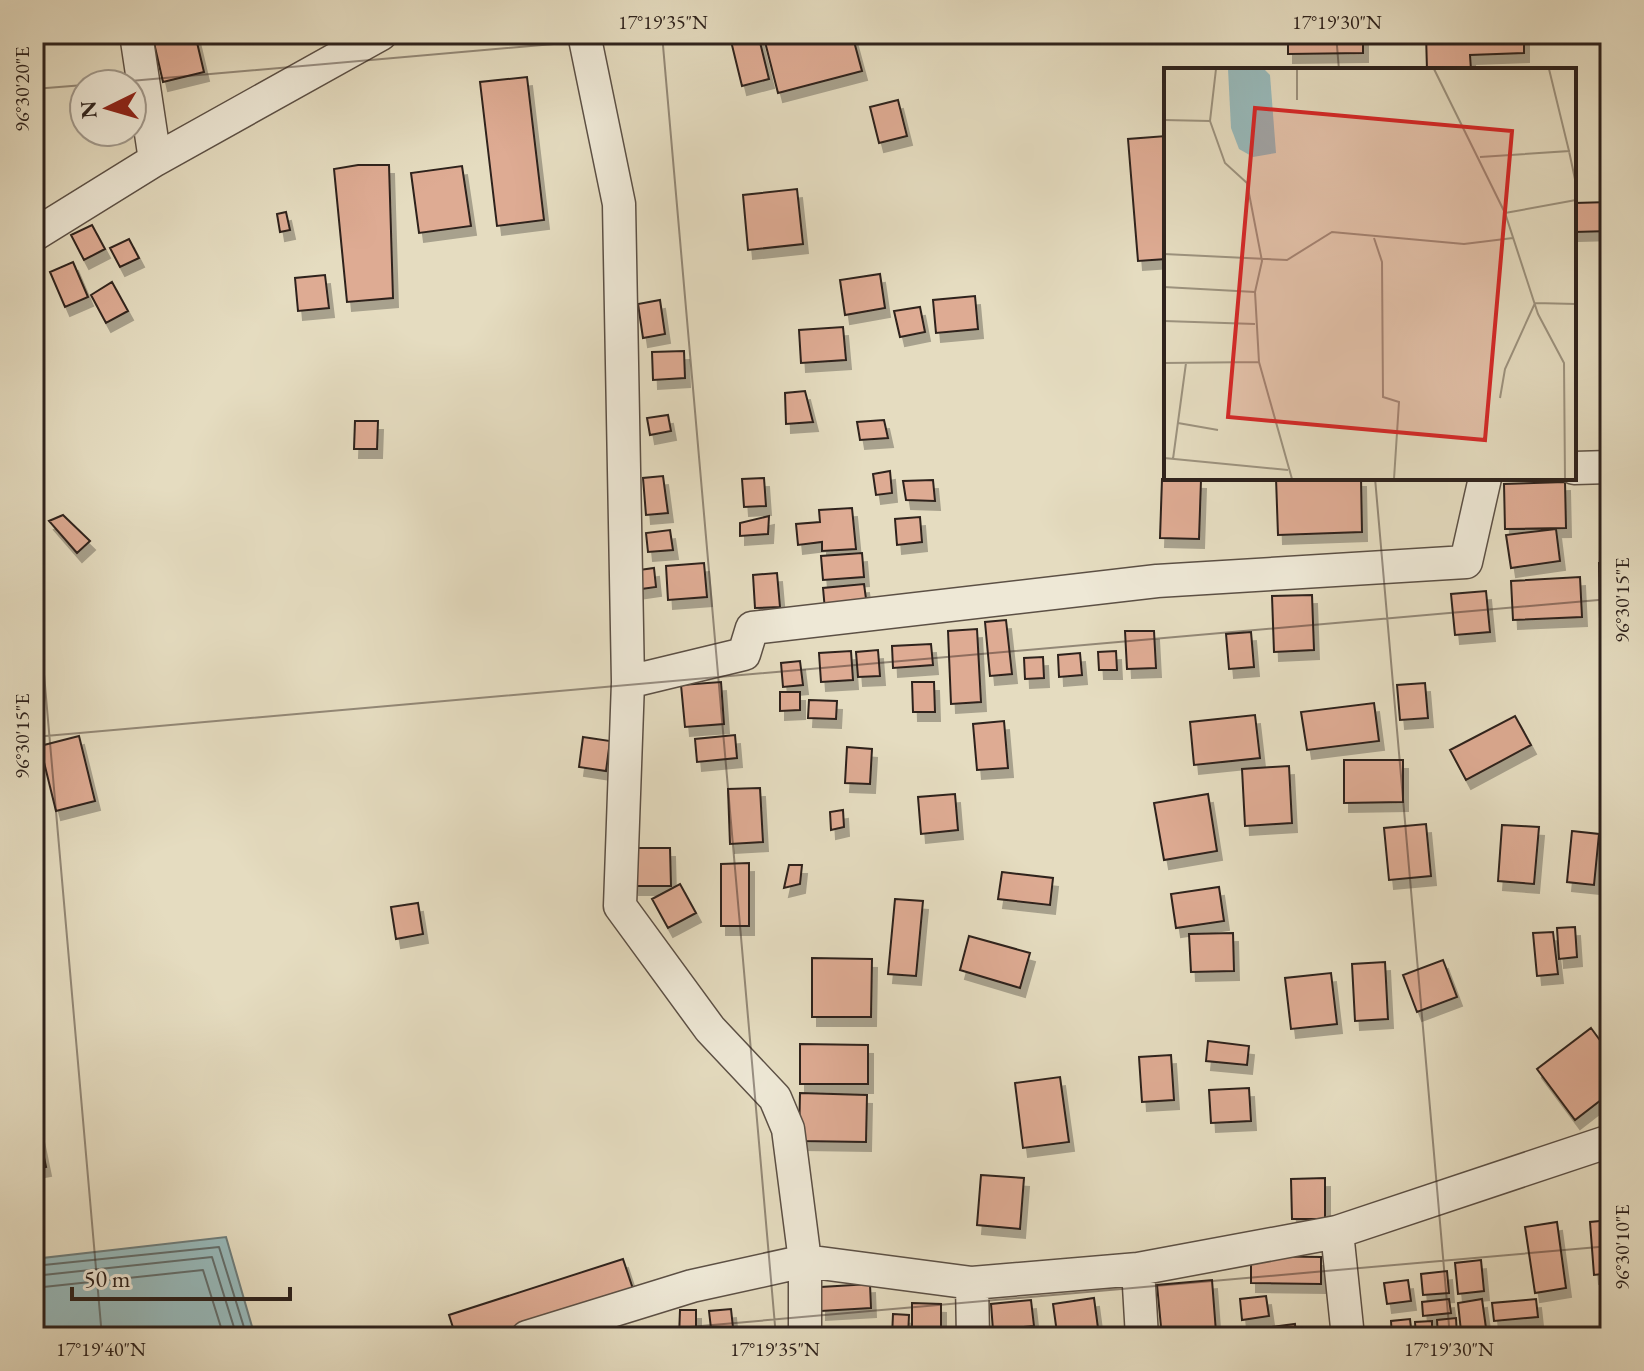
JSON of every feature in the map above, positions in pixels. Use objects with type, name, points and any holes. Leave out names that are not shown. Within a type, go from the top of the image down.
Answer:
[{"type":"street","points":[[136,34],[155,160]]},
{"type":"street","points":[[34,235],[155,160],[381,34]]},
{"type":"street","points":[[584,34],[619,204],[628,682],[620,906],[710,1029],[775,1098],[788,1129],[805,1261],[805,1337]]},
{"type":"street","points":[[1576,468],[1610,467]]},
{"type":"street","points":[[628,682],[744,654],[752,628],[1157,581],[1466,562],[1485,480]]},
{"type":"street","points":[[527,1337],[692,1286],[805,1261],[972,1283],[1138,1269],[1337,1232],[1610,1141]]},
{"type":"street","points":[[1337,1232],[1348,1337]]},
{"type":"street","points":[[1138,1269],[1142,1337]]},
{"type":"street","points":[[972,1283],[973,1337]]},
{"type":"water","points":[[226,1237],[255,1337],[34,1337],[34,1259]]},
{"type":"building","points":[[152,34],[195,34],[204,72],[163,82]]},
{"type":"building","points":[[758,34],[769,79],[742,86],[730,37]]},
{"type":"building","points":[[763,34],[852,34],[862,71],[778,93]]},
{"type":"building","points":[[1288,34],[1363,34],[1363,53],[1288,54]]},
{"type":"building","points":[[1426,34],[1524,34],[1524,53],[1470,55],[1471,68],[1427,68]]},
{"type":"building","points":[[527,77],[544,220],[497,226],[480,82]]},
{"type":"building","points":[[898,100],[907,136],[879,143],[870,107]]},
{"type":"building","points":[[1164,136],[1164,259],[1138,261],[1128,139]]},
{"type":"building","points":[[389,165],[393,298],[347,302],[334,169]]},
{"type":"building","points":[[462,166],[471,226],[419,233],[411,173]]},
{"type":"building","points":[[797,189],[803,244],[748,250],[743,195]]},
{"type":"building","points":[[1610,202],[1610,231],[1576,232],[1576,203]]},
{"type":"building","points":[[286,212],[290,230],[280,232],[277,214]]},
{"type":"building","points":[[92,225],[105,249],[84,260],[71,235]]},
{"type":"building","points":[[129,239],[139,258],[120,267],[110,248]]},
{"type":"building","points":[[73,262],[88,297],[65,307],[50,272]]},
{"type":"building","points":[[880,274],[885,308],[845,315],[840,280]]},
{"type":"building","points":[[325,275],[329,308],[298,311],[295,278]]},
{"type":"building","points":[[112,282],[128,311],[106,323],[91,295]]},
{"type":"building","points":[[975,296],[978,329],[936,333],[933,300]]},
{"type":"building","points":[[660,300],[665,334],[643,338],[638,304]]},
{"type":"building","points":[[920,307],[925,332],[900,337],[894,311]]},
{"type":"building","points":[[843,327],[846,360],[801,363],[799,330]]},
{"type":"building","points":[[684,351],[685,378],[653,380],[652,352]]},
{"type":"building","points":[[805,391],[813,422],[786,424],[785,393]]},
{"type":"building","points":[[668,415],[671,431],[650,435],[647,418]]},
{"type":"building","points":[[884,420],[888,438],[860,440],[857,422]]},
{"type":"building","points":[[355,421],[378,421],[377,449],[354,449]]},
{"type":"building","points":[[890,471],[892,493],[876,495],[873,474]]},
{"type":"building","points":[[663,476],[668,513],[646,515],[643,478]]},
{"type":"building","points":[[764,478],[766,506],[744,507],[742,479]]},
{"type":"building","points":[[1162,479],[1201,480],[1199,539],[1160,538]]},
{"type":"building","points":[[933,480],[935,501],[906,500],[903,481]]},
{"type":"building","points":[[1276,480],[1361,480],[1362,532],[1278,535]]},
{"type":"building","points":[[1565,482],[1566,528],[1505,529],[1504,484]]},
{"type":"building","points":[[852,508],[856,549],[822,551],[822,542],[798,545],[796,524],[820,522],[819,510]]},
{"type":"building","points":[[63,515],[90,541],[77,553],[49,521]]},
{"type":"building","points":[[769,516],[768,534],[740,536],[740,523]]},
{"type":"building","points":[[920,517],[922,542],[897,545],[895,519]]},
{"type":"building","points":[[1556,529],[1560,561],[1511,568],[1506,535]]},
{"type":"building","points":[[670,530],[673,550],[648,552],[646,533]]},
{"type":"building","points":[[862,553],[864,577],[823,580],[821,556]]},
{"type":"building","points":[[704,563],[707,597],[668,600],[666,566]]},
{"type":"building","points":[[1599,563],[1610,563],[1610,619],[1600,620]]},
{"type":"building","points":[[654,568],[656,587],[634,590],[632,571]]},
{"type":"building","points":[[777,573],[780,607],[755,608],[753,575]]},
{"type":"building","points":[[1580,577],[1582,617],[1513,620],[1511,581]]},
{"type":"building","points":[[864,584],[867,606],[825,610],[823,588]]},
{"type":"building","points":[[1486,591],[1490,632],[1455,635],[1451,594]]},
{"type":"building","points":[[1312,595],[1314,650],[1274,652],[1272,596]]},
{"type":"building","points":[[1006,620],[1012,674],[990,676],[985,622]]},
{"type":"building","points":[[977,629],[981,702],[951,704],[948,631]]},
{"type":"building","points":[[1125,631],[1154,631],[1156,668],[1127,669]]},
{"type":"building","points":[[1251,632],[1254,667],[1229,669],[1226,634]]},
{"type":"building","points":[[931,644],[933,665],[893,668],[892,646]]},
{"type":"building","points":[[878,650],[880,676],[858,677],[856,652]]},
{"type":"building","points":[[851,651],[853,680],[821,682],[819,653]]},
{"type":"building","points":[[1116,651],[1117,670],[1099,670],[1098,652]]},
{"type":"building","points":[[1080,653],[1082,675],[1059,677],[1058,655]]},
{"type":"building","points":[[1043,657],[1044,678],[1025,679],[1024,658]]},
{"type":"building","points":[[800,661],[803,685],[783,687],[781,663]]},
{"type":"building","points":[[721,682],[724,724],[685,727],[681,685]]},
{"type":"building","points":[[912,682],[934,682],[935,712],[913,712]]},
{"type":"building","points":[[1425,683],[1428,718],[1400,720],[1397,685]]},
{"type":"building","points":[[780,692],[800,692],[800,710],[780,711]]},
{"type":"building","points":[[809,700],[837,701],[836,719],[808,718]]},
{"type":"building","points":[[1374,703],[1379,741],[1307,750],[1301,712]]},
{"type":"building","points":[[1255,715],[1260,758],[1194,765],[1190,722]]},
{"type":"building","points":[[1515,716],[1531,745],[1466,780],[1450,750]]},
{"type":"building","points":[[1004,721],[1008,768],[977,770],[973,724]]},
{"type":"building","points":[[735,735],[737,758],[697,762],[695,739]]},
{"type":"building","points":[[79,736],[95,801],[56,811],[40,746]]},
{"type":"building","points":[[583,737],[610,741],[606,771],[579,767]]},
{"type":"building","points":[[847,747],[872,749],[870,784],[845,783]]},
{"type":"building","points":[[1344,760],[1403,760],[1403,802],[1344,803]]},
{"type":"building","points":[[1289,766],[1292,823],[1245,826],[1242,769]]},
{"type":"building","points":[[760,788],[763,842],[730,844],[728,789]]},
{"type":"building","points":[[955,794],[958,830],[921,834],[918,797]]},
{"type":"building","points":[[1208,794],[1217,851],[1164,860],[1154,803]]},
{"type":"building","points":[[843,810],[844,827],[831,830],[830,812]]},
{"type":"building","points":[[1426,824],[1431,876],[1389,880],[1384,828]]},
{"type":"building","points":[[1502,825],[1539,827],[1534,884],[1498,881]]},
{"type":"building","points":[[1572,831],[1599,834],[1594,885],[1567,882]]},
{"type":"building","points":[[633,848],[670,848],[671,886],[634,886]]},
{"type":"building","points":[[749,863],[749,926],[721,926],[721,864]]},
{"type":"building","points":[[789,865],[802,865],[800,884],[784,888]]},
{"type":"building","points":[[1002,872],[1053,878],[1050,905],[998,899]]},
{"type":"building","points":[[680,884],[696,913],[668,928],[652,899]]},
{"type":"building","points":[[1219,887],[1224,921],[1176,928],[1171,894]]},
{"type":"building","points":[[895,899],[923,901],[916,976],[888,974]]},
{"type":"building","points":[[418,903],[423,934],[396,939],[391,907]]},
{"type":"building","points":[[1575,927],[1577,957],[1559,959],[1557,928]]},
{"type":"building","points":[[1553,932],[1558,974],[1537,976],[1533,933]]},
{"type":"building","points":[[1233,933],[1234,971],[1191,972],[1189,934]]},
{"type":"building","points":[[969,936],[1030,953],[1020,988],[960,970]]},
{"type":"building","points":[[812,958],[872,959],[871,1017],[812,1017]]},
{"type":"building","points":[[1443,960],[1457,997],[1417,1012],[1403,975]]},
{"type":"building","points":[[1385,962],[1388,1019],[1355,1021],[1352,964]]},
{"type":"building","points":[[1331,973],[1337,1024],[1291,1029],[1285,978]]},
{"type":"building","points":[[1591,1028],[1610,1054],[1610,1093],[1575,1120],[1537,1069]]},
{"type":"building","points":[[1208,1041],[1249,1046],[1247,1065],[1206,1061]]},
{"type":"building","points":[[800,1044],[868,1045],[868,1084],[800,1084]]},
{"type":"building","points":[[1171,1055],[1174,1100],[1142,1102],[1139,1057]]},
{"type":"building","points":[[1060,1077],[1069,1142],[1023,1148],[1015,1083]]},
{"type":"building","points":[[1249,1088],[1251,1121],[1211,1123],[1209,1090]]},
{"type":"building","points":[[800,1093],[867,1095],[866,1142],[799,1141]]},
{"type":"building","points":[[39,1133],[46,1167],[34,1169],[34,1135]]},
{"type":"building","points":[[981,1175],[1024,1178],[1020,1229],[977,1225]]},
{"type":"building","points":[[1325,1178],[1325,1219],[1292,1219],[1291,1179]]},
{"type":"building","points":[[1610,1220],[1610,1273],[1594,1275],[1590,1222]]},
{"type":"building","points":[[1557,1222],[1566,1288],[1535,1293],[1525,1227]]},
{"type":"building","points":[[1251,1256],[1321,1257],[1321,1284],[1251,1283]]},
{"type":"building","points":[[623,1259],[633,1289],[486,1337],[456,1337],[449,1315]]},
{"type":"building","points":[[1481,1260],[1484,1291],[1458,1294],[1455,1263]]},
{"type":"building","points":[[1447,1271],[1449,1293],[1423,1295],[1421,1274]]},
{"type":"building","points":[[1212,1280],[1216,1332],[1162,1337],[1157,1285]]},
{"type":"building","points":[[1408,1280],[1411,1301],[1387,1304],[1384,1283]]},
{"type":"building","points":[[870,1284],[871,1308],[821,1311],[821,1287]]},
{"type":"building","points":[[1266,1296],[1269,1316],[1242,1320],[1240,1299]]},
{"type":"building","points":[[1094,1298],[1098,1328],[1057,1333],[1053,1304]]},
{"type":"building","points":[[1449,1299],[1451,1313],[1423,1316],[1422,1302]]},
{"type":"building","points":[[1482,1299],[1486,1328],[1461,1331],[1458,1303]]},
{"type":"building","points":[[1536,1299],[1538,1317],[1494,1321],[1492,1303]]},
{"type":"building","points":[[1031,1300],[1034,1326],[993,1330],[991,1304]]},
{"type":"building","points":[[912,1303],[941,1304],[941,1337],[912,1337]]},
{"type":"building","points":[[731,1309],[734,1337],[712,1337],[709,1311]]},
{"type":"building","points":[[680,1310],[696,1310],[696,1337],[679,1337]]},
{"type":"building","points":[[893,1314],[909,1315],[908,1337],[892,1337]]},
{"type":"building","points":[[1456,1318],[1457,1336],[1438,1337],[1437,1320]]},
{"type":"building","points":[[1410,1319],[1412,1337],[1392,1337],[1391,1321]]},
{"type":"building","points":[[1432,1321],[1432,1337],[1416,1337],[1415,1322]]},
{"type":"building","points":[[1295,1324],[1296,1337],[1265,1337],[1264,1328]]},
{"type":"building","points":[[1508,1327],[1509,1337],[1484,1337],[1483,1330]]}]
